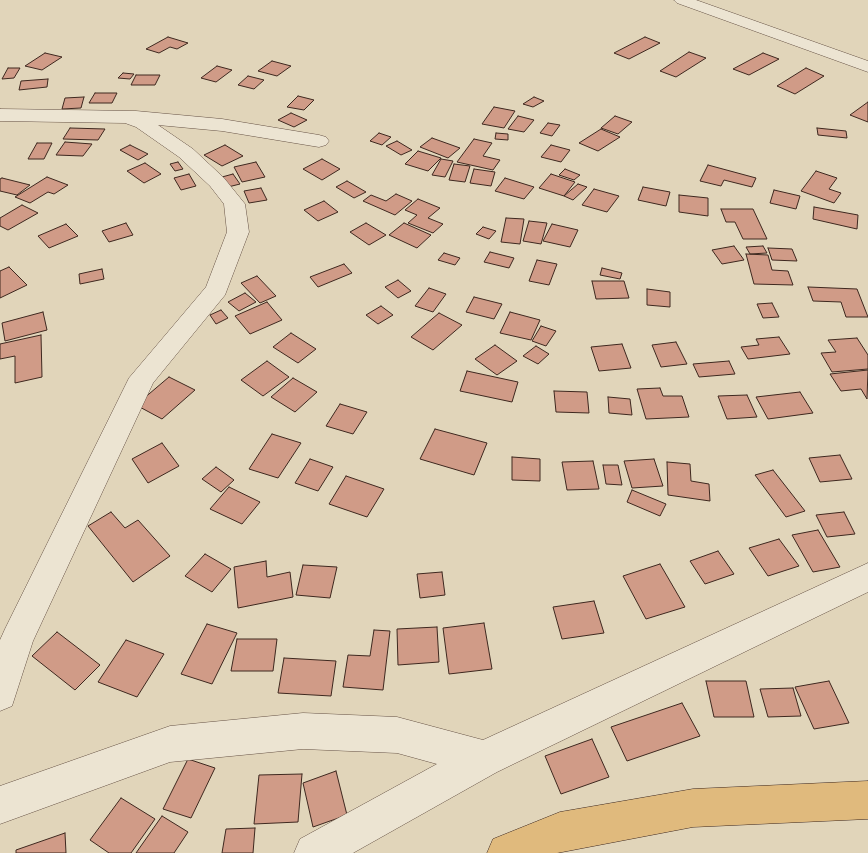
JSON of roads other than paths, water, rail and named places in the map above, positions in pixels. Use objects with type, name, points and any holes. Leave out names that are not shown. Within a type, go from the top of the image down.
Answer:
[{"type":"highway","points":[[507,853],[560,832],[693,808],[868,800]]},
{"type":"street","points":[[683,1],[868,67]]},
{"type":"street","points":[[0,115],[127,116],[222,125],[319,142]]},
{"type":"street","points":[[0,694],[17,640],[142,378],[217,290],[238,232],[234,204],[217,182],[186,153],[143,123],[127,116]]},
{"type":"street","points":[[314,853],[484,759],[868,576]]},
{"type":"street","points":[[0,806],[170,744],[303,730],[397,735],[484,759]]}]
